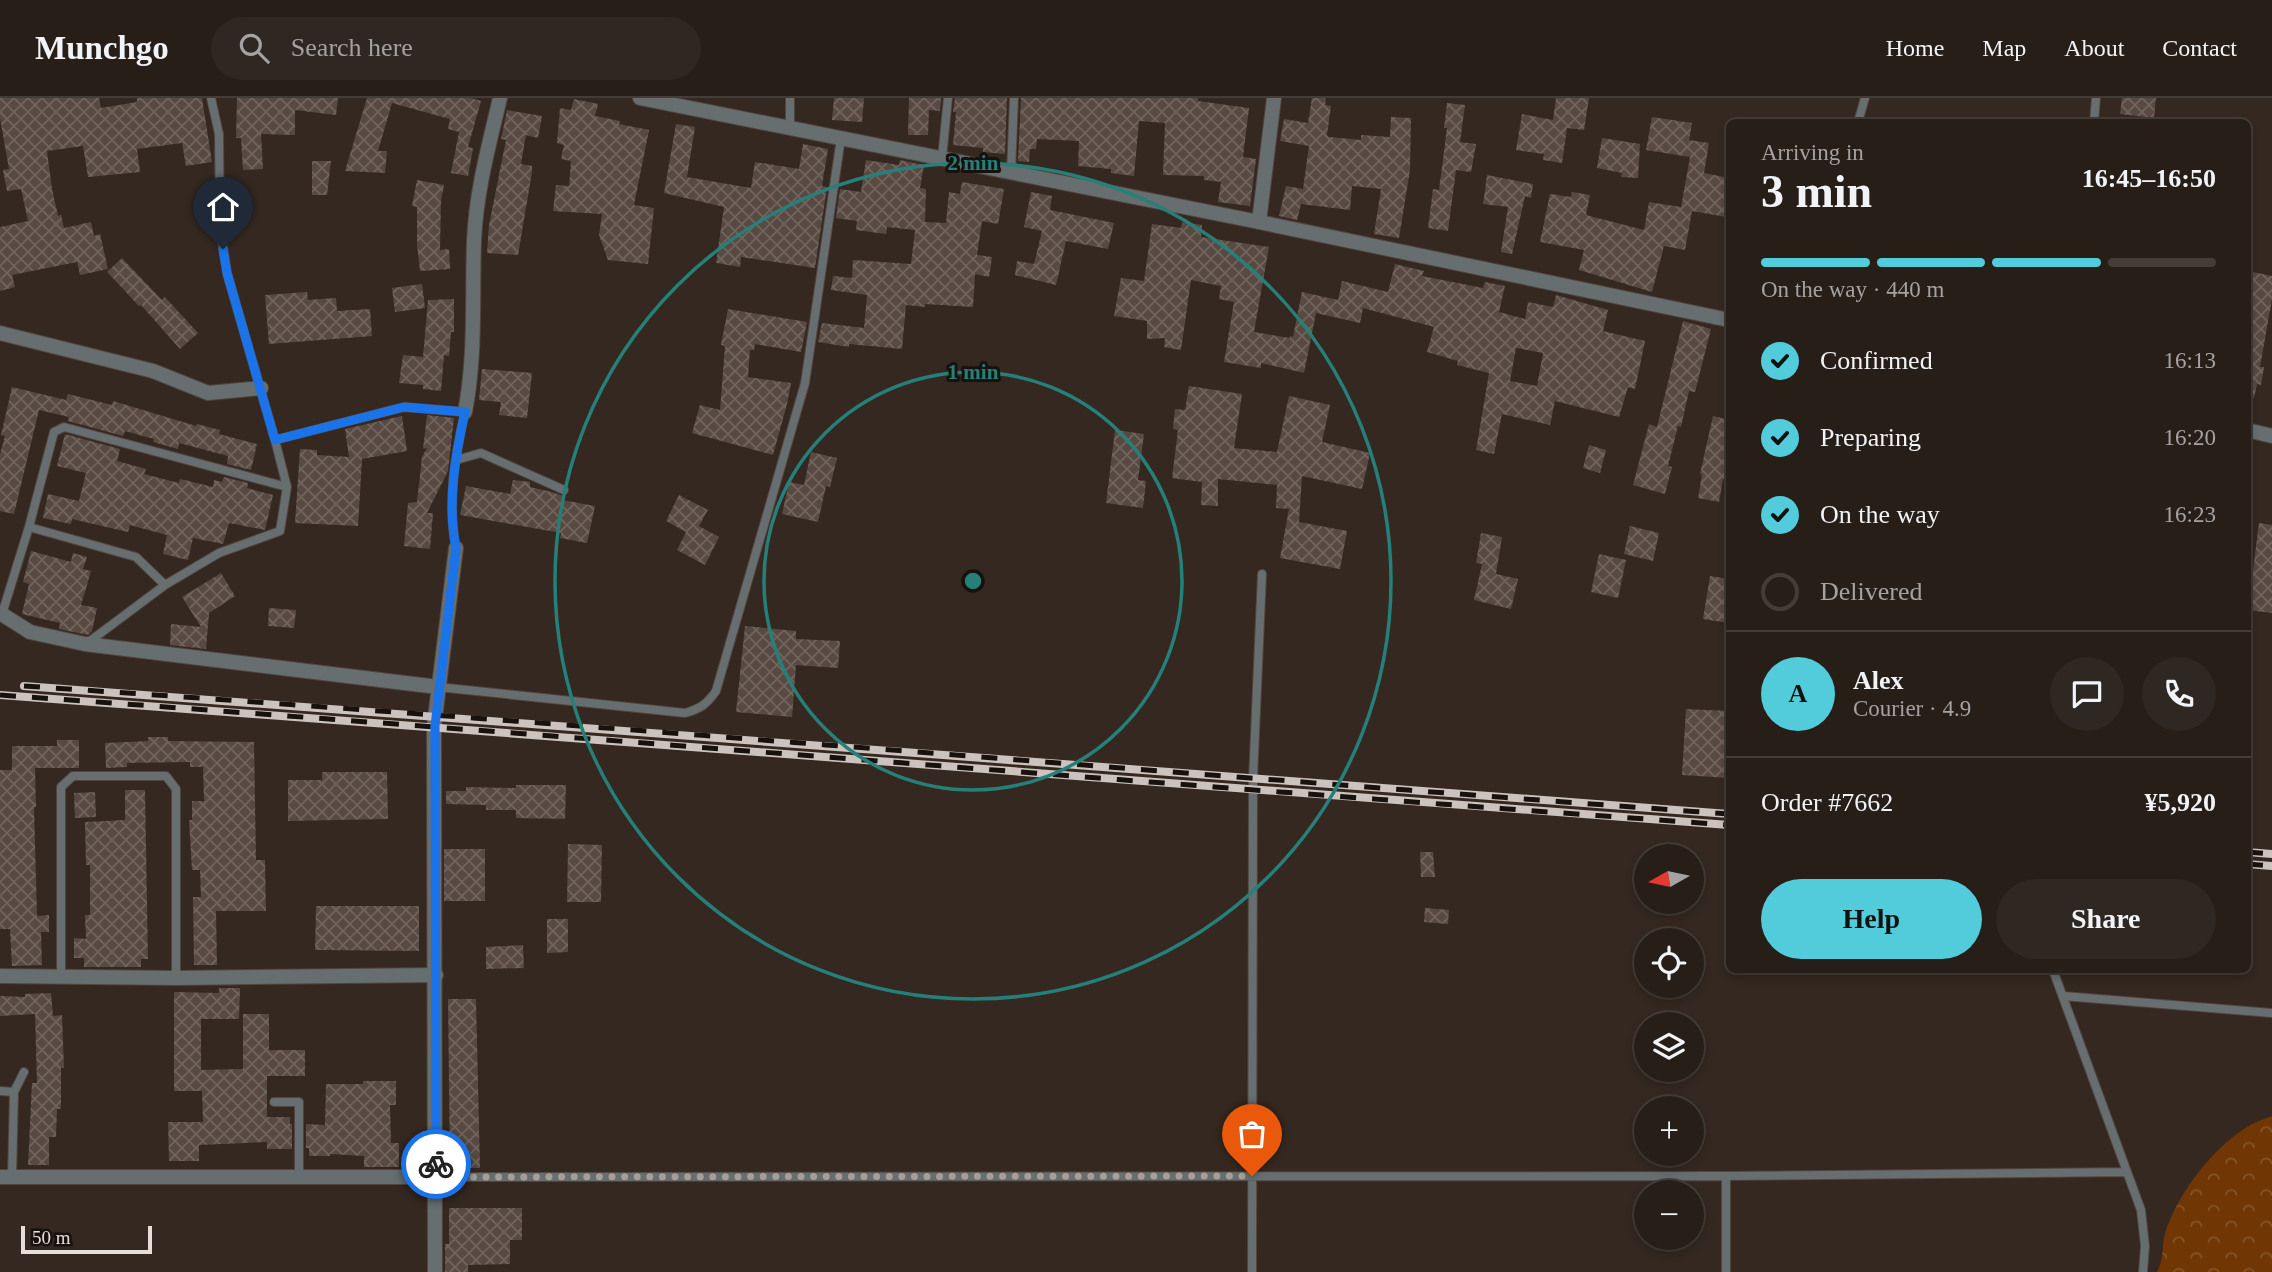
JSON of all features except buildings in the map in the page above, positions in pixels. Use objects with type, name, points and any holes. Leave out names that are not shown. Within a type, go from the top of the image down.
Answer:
[{"type":"street","points":[[465,412],[472,377],[476,210],[500,98]]},
{"type":"street","points":[[639,98],[1259,222],[1726,319]]},
{"type":"street","points":[[1259,222],[1274,98]]},
{"type":"street","points":[[0,333],[153,371],[208,393],[261,388]]},
{"type":"street","points":[[2251,431],[2272,436]]},
{"type":"street","points":[[435,1272],[435,726],[456,548]]},
{"type":"street","points":[[1,613],[30,632],[85,644],[438,687]]},
{"type":"street","points":[[0,976],[176,978],[436,975]]},
{"type":"street","points":[[6,1177],[436,1177]]},
{"type":"lane","points":[[85,644],[165,585],[219,553],[280,531],[287,487],[227,273],[220,228],[219,134],[211,98]]},
{"type":"lane","points":[[790,98],[790,129]]},
{"type":"lane","points":[[942,158],[948,98]]},
{"type":"lane","points":[[1011,172],[1014,98]]},
{"type":"lane","points":[[1859,119],[1865,98]]},
{"type":"lane","points":[[2094,119],[2096,98]]},
{"type":"lane","points":[[438,687],[685,713],[699,709],[708,702],[716,691],[805,383],[841,138]]},
{"type":"lane","points":[[275,440],[404,407],[465,412],[456,460],[451,523],[456,548]]},
{"type":"lane","points":[[1,613],[29,527],[54,432],[64,427],[287,487]]},
{"type":"lane","points":[[456,460],[481,453],[564,489]]},
{"type":"lane","points":[[29,527],[136,557],[165,585]]},
{"type":"lane","points":[[1252,1272],[1253,779],[1262,574]]},
{"type":"lane","points":[[61,976],[61,787],[73,776],[166,776],[176,789],[176,978]]},
{"type":"lane","points":[[2054,973],[2141,1210],[2146,1247],[2143,1272]]},
{"type":"lane","points":[[2063,996],[2272,1013]]},
{"type":"lane","points":[[6,1177],[14,1092],[24,1072]]},
{"type":"lane","points":[[0,1091],[14,1092]]},
{"type":"lane","points":[[274,1102],[299,1102],[299,1178]]},
{"type":"lane","points":[[436,1177],[1726,1176],[2126,1172]]},
{"type":"lane","points":[[1726,1176],[1726,1272]]},
{"type":"green space","points":[[2272,1116],[2272,1272],[2157,1272],[2172,1215],[2199,1172],[2234,1136],[2250,1125]]},
{"type":"railway","points":[[24,686],[1726,814]]},
{"type":"railway","points":[[0,695],[1726,825]]},
{"type":"railway","points":[[2251,852],[2272,854]]},
{"type":"railway","points":[[2251,864],[2272,866]]},
{"type":"way so far","points":[[436,1164],[436,1177],[1252,1176]]},
{"type":"route","points":[[223,249],[227,273],[275,440],[404,407],[465,412],[457,447],[451,523],[456,548],[435,726],[436,1164]]}]
